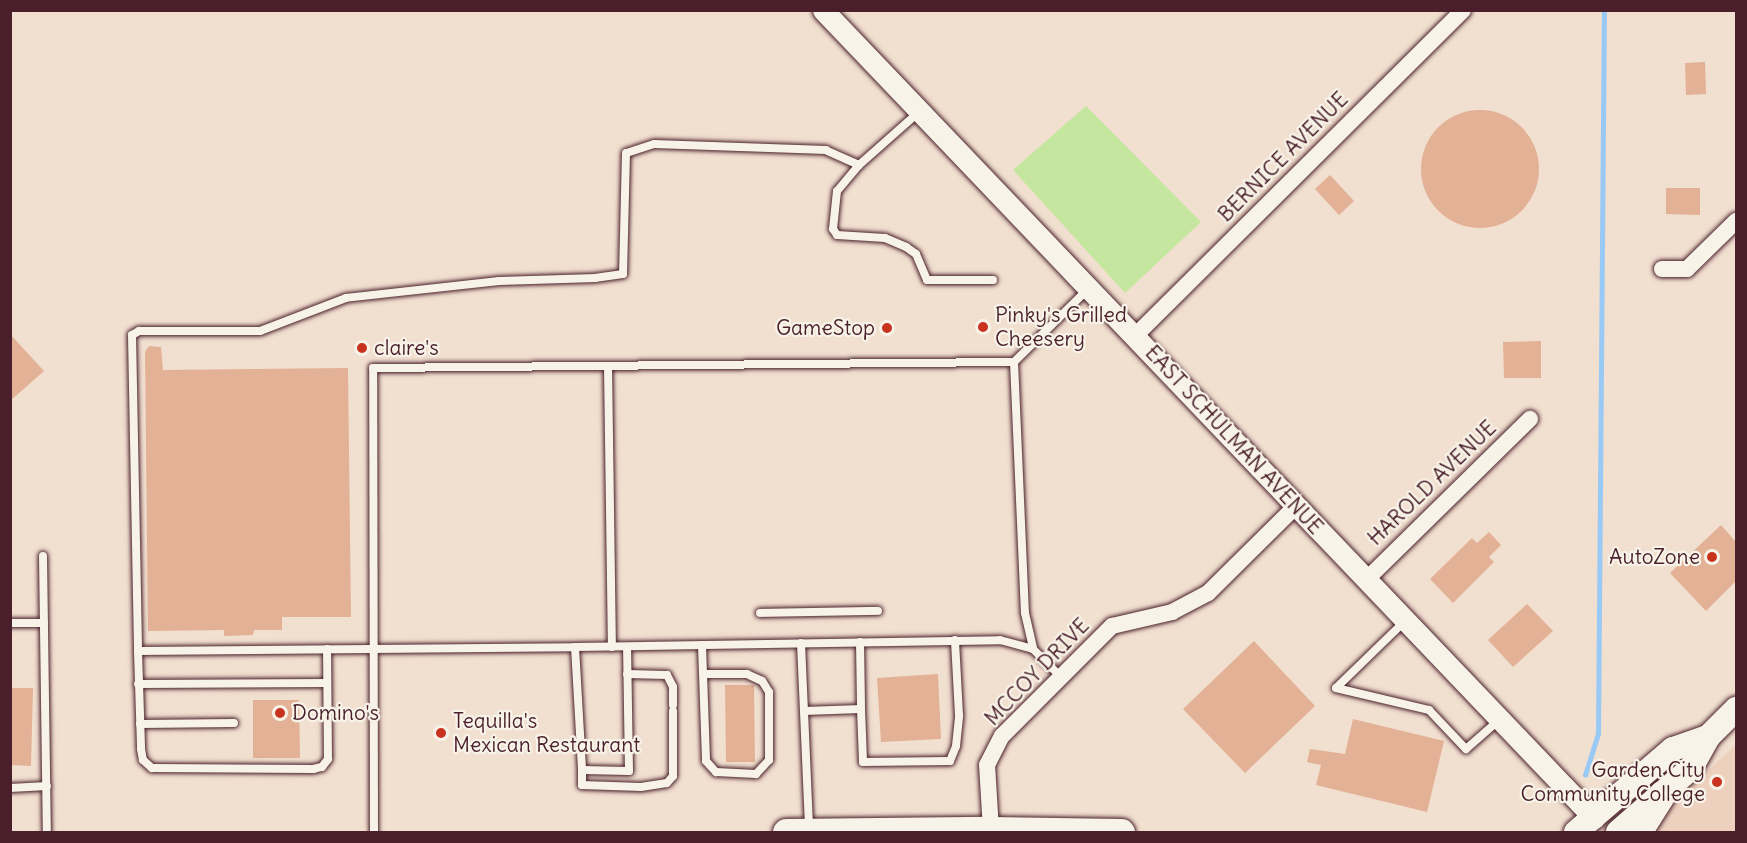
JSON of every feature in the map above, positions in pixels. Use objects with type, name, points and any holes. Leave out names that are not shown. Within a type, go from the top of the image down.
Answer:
[{"type":"main road","points":[[1618,832],[1691,768],[1708,737],[1737,709]]},
{"type":"main road","points":[[1585,825],[1673,749],[1708,737]]},
{"type":"main road","points":[[1638,832],[1662,794]]},
{"type":"main road","points":[[786,832],[1121,832]]},
{"type":"street","name":"EAST SCHULMAN AVENUE","points":[[823,10],[1499,720],[1585,825]]},
{"type":"street","name":"BERNICE AVENUE","points":[[1135,336],[1463,10]]},
{"type":"street","points":[[1662,269],[1687,269],[1737,221]]},
{"type":"street","name":"HAROLD AVENUE","points":[[1366,580],[1530,419]]},
{"type":"street","name":"MCCOY DRIVE","points":[[991,831],[987,765],[1002,736],[1112,626],[1172,612],[1208,593],[1296,506]]},
{"type":"lane","points":[[920,111],[859,165],[837,191],[833,229],[837,235],[885,238],[906,247],[916,254],[927,280],[993,280]]},
{"type":"lane","points":[[327,649],[328,759],[322,767],[313,769],[153,768],[143,760],[138,684],[132,335],[138,331],[260,331],[346,298],[500,281],[596,278],[624,274],[627,153],[654,144],[826,150],[859,165]]},
{"type":"lane","points":[[374,832],[374,368],[1014,362],[1089,288]]},
{"type":"lane","points":[[1014,362],[1025,613],[1033,649]]},
{"type":"lane","points":[[608,366],[612,647]]},
{"type":"lane","points":[[43,556],[48,832]]},
{"type":"lane","points":[[760,613],[878,610]]},
{"type":"lane","points":[[1405,621],[1336,688],[1429,711],[1467,749],[1499,720]]},
{"type":"lane","points":[[10,623],[44,623]]},
{"type":"lane","points":[[860,642],[863,762],[950,761],[956,746],[959,715],[955,640]]},
{"type":"lane","points":[[138,651],[612,647],[1000,640],[1033,649],[1061,677]]},
{"type":"lane","points":[[801,643],[809,832]]},
{"type":"lane","points":[[702,645],[703,674],[706,761],[716,772],[756,774],[769,760],[769,692],[762,681],[747,674],[703,674]]},
{"type":"lane","points":[[582,770],[629,771],[627,646]]},
{"type":"lane","points":[[575,647],[582,785],[641,787],[667,783],[673,776],[673,687],[667,675],[627,674]]},
{"type":"lane","points":[[138,684],[327,683]]},
{"type":"lane","points":[[804,711],[861,709]]},
{"type":"lane","points":[[140,724],[234,723]]},
{"type":"lane","points":[[10,788],[47,786]]},
{"type":"shaded area","name":"Garden City Community College","points":[[1736,744],[1736,832],[1654,832],[1658,819]]},
{"type":"green space","points":[[1086,106],[1201,222],[1125,293],[1013,170]]},
{"type":"building","points":[[1705,62],[1706,94],[1686,95],[1685,63]]},
{"type":"building","points":[[1480,110],[1503,115],[1522,127],[1534,146],[1539,169],[1534,192],[1522,211],[1503,223],[1480,228],[1457,223],[1438,211],[1426,192],[1421,169],[1426,146],[1438,127],[1457,115]]},
{"type":"building","points":[[1330,175],[1354,201],[1339,215],[1315,189]]},
{"type":"building","points":[[1666,188],[1700,188],[1700,215],[1666,214]]},
{"type":"building","points":[[10,334],[44,371],[10,401]]},
{"type":"building","points":[[1541,341],[1541,378],[1504,378],[1503,342]]},
{"type":"building","points":[[149,346],[161,347],[163,370],[348,368],[351,617],[282,617],[282,630],[254,630],[253,635],[224,636],[224,630],[148,631],[145,352]]},
{"type":"building","name":"AutoZone","points":[[1721,525],[1736,542],[1736,581],[1706,611],[1670,573]]},
{"type":"building","points":[[1489,532],[1501,545],[1489,557],[1494,562],[1453,603],[1430,579],[1472,538],[1477,543]]},
{"type":"building","points":[[1527,604],[1553,631],[1513,667],[1488,640]]},
{"type":"building","points":[[1254,641],[1315,706],[1245,773],[1183,709]]},
{"type":"building","points":[[938,674],[941,739],[881,742],[877,678]]},
{"type":"building","points":[[725,685],[754,685],[755,762],[726,762]]},
{"type":"building","points":[[10,688],[33,688],[31,766],[10,765]]},
{"type":"building","points":[[253,700],[299,700],[300,758],[253,758]]},
{"type":"building","points":[[1353,719],[1444,741],[1427,812],[1316,785],[1321,765],[1307,762],[1310,749],[1345,754]]},
{"type":"waterway","points":[[1585,775],[1598,734],[1604,10]]},
{"type":"place","name":"Pinky's Grilled Cheesery","points":[[983,327]]},
{"type":"place","name":"GameStop","points":[[887,328]]},
{"type":"place","name":"claire's","points":[[362,348]]},
{"type":"place","name":"AutoZone","points":[[1712,557]]},
{"type":"place","name":"Domino's","points":[[280,713]]},
{"type":"place","name":"Tequilla's Mexican Restaurant","points":[[441,733]]},
{"type":"place","name":"Garden City Community College","points":[[1717,782]]}]
